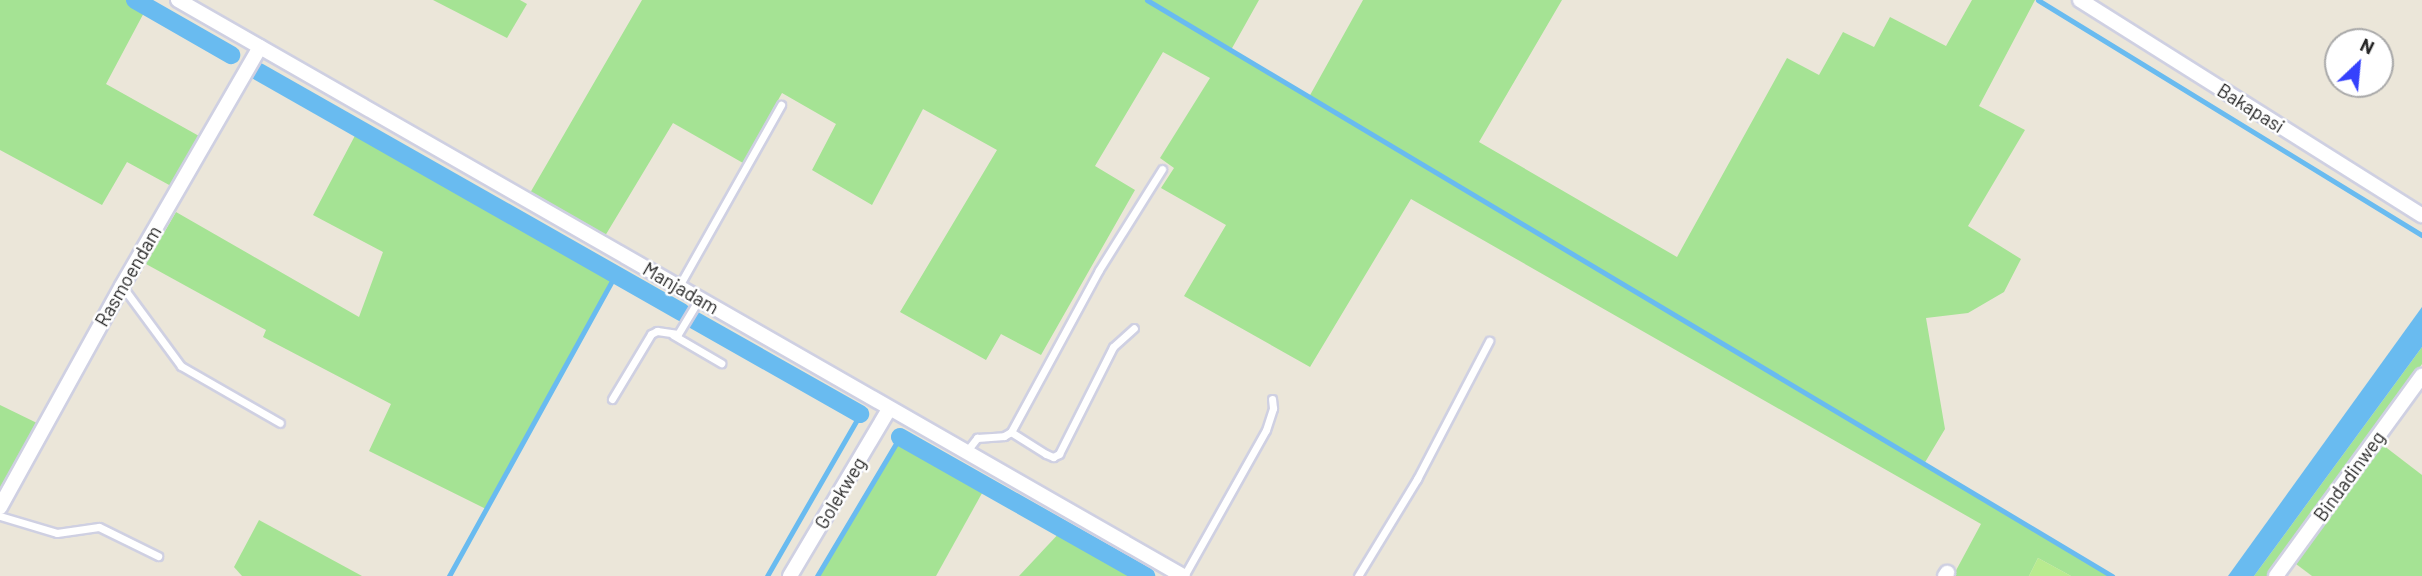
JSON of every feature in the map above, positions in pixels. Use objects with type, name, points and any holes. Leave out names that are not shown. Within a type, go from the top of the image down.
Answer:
[{"type":"street","name":"Manjadam","points":[[178,0],[1183,576]]},
{"type":"street","name":"Bakapasi","points":[[2080,0],[2422,215]]},
{"type":"street","name":"Rasmoendam","points":[[0,507],[122,286],[261,47]]},
{"type":"street","name":"Bindadinweg","points":[[2276,576],[2422,376]]},
{"type":"street","name":"Golekweg","points":[[790,576],[889,409]]},
{"type":"lane","points":[[679,286],[781,106]]},
{"type":"lane","points":[[1011,432],[1099,270],[1162,169]]},
{"type":"lane","points":[[122,286],[181,366],[280,422]]},
{"type":"lane","points":[[673,335],[678,334],[700,298]]},
{"type":"lane","points":[[966,452],[977,438],[1011,432],[1046,454],[1053,457],[1059,454],[1112,347],[1134,328]]},
{"type":"lane","points":[[612,400],[651,334],[657,331],[673,335],[720,363]]},
{"type":"lane","points":[[1358,576],[1416,479],[1489,341]]},
{"type":"lane","points":[[1183,576],[1266,430],[1273,408],[1272,399]]},
{"type":"lane","points":[[0,516],[57,533],[99,527],[158,556]]},
{"type":"green space","points":[[0,0],[135,0],[147,7],[106,84],[199,136],[171,186],[127,162],[102,205],[0,150]]},
{"type":"green space","points":[[433,0],[520,0],[527,4],[507,38]]},
{"type":"green space","points":[[642,0],[1259,0],[1231,50],[1309,97],[1363,0],[1562,0],[1479,142],[1677,257],[1787,58],[1819,75],[1843,32],[1874,47],[1890,17],[1946,46],[1972,0],[2035,0],[1979,106],[2025,130],[1968,226],[2021,259],[2004,292],[1968,313],[1926,318],[1945,429],[1924,464],[2112,576],[2071,576],[2038,558],[2029,576],[1953,576],[1981,524],[1411,199],[1310,367],[1184,296],[1226,225],[1161,188],[1174,168],[1160,158],[1210,78],[1163,52],[1095,166],[1135,190],[1041,355],[1001,334],[986,360],[900,312],[997,150],[923,109],[872,205],[812,170],[836,124],[782,93],[743,163],[673,123],[605,236],[530,193]]},
{"type":"green space","points":[[359,128],[616,273],[486,509],[369,451],[391,404],[263,337],[266,330],[146,264],[176,212],[359,317],[383,252],[313,215]]},
{"type":"green space","points":[[2422,347],[2422,364],[2267,576],[2254,576]]},
{"type":"green space","points":[[0,405],[39,424],[0,493]]},
{"type":"green space","points":[[900,437],[986,486],[936,576],[817,576]]},
{"type":"green space","points":[[2379,442],[2422,475],[2422,576],[2312,576],[2292,561]]},
{"type":"green space","points":[[259,520],[362,576],[242,576],[234,567]]},
{"type":"green space","points":[[1063,529],[1146,576],[1019,576]]},
{"type":"green space","points":[[2038,558],[2071,576],[2029,576]]},
{"type":"water","points":[[2422,307],[2422,347],[2254,576],[2228,576]]},
{"type":"waterway","points":[[135,0],[231,55]]},
{"type":"waterway","points":[[1147,0],[2112,576]]},
{"type":"waterway","points":[[2038,0],[2422,235]]},
{"type":"waterway","points":[[259,72],[682,312]]},
{"type":"waterway","points":[[449,576],[616,273]]},
{"type":"waterway","points":[[694,320],[860,414]]},
{"type":"waterway","points":[[767,576],[860,414]]},
{"type":"waterway","points":[[817,576],[900,437]]},
{"type":"waterway","points":[[900,437],[1146,576]]}]
